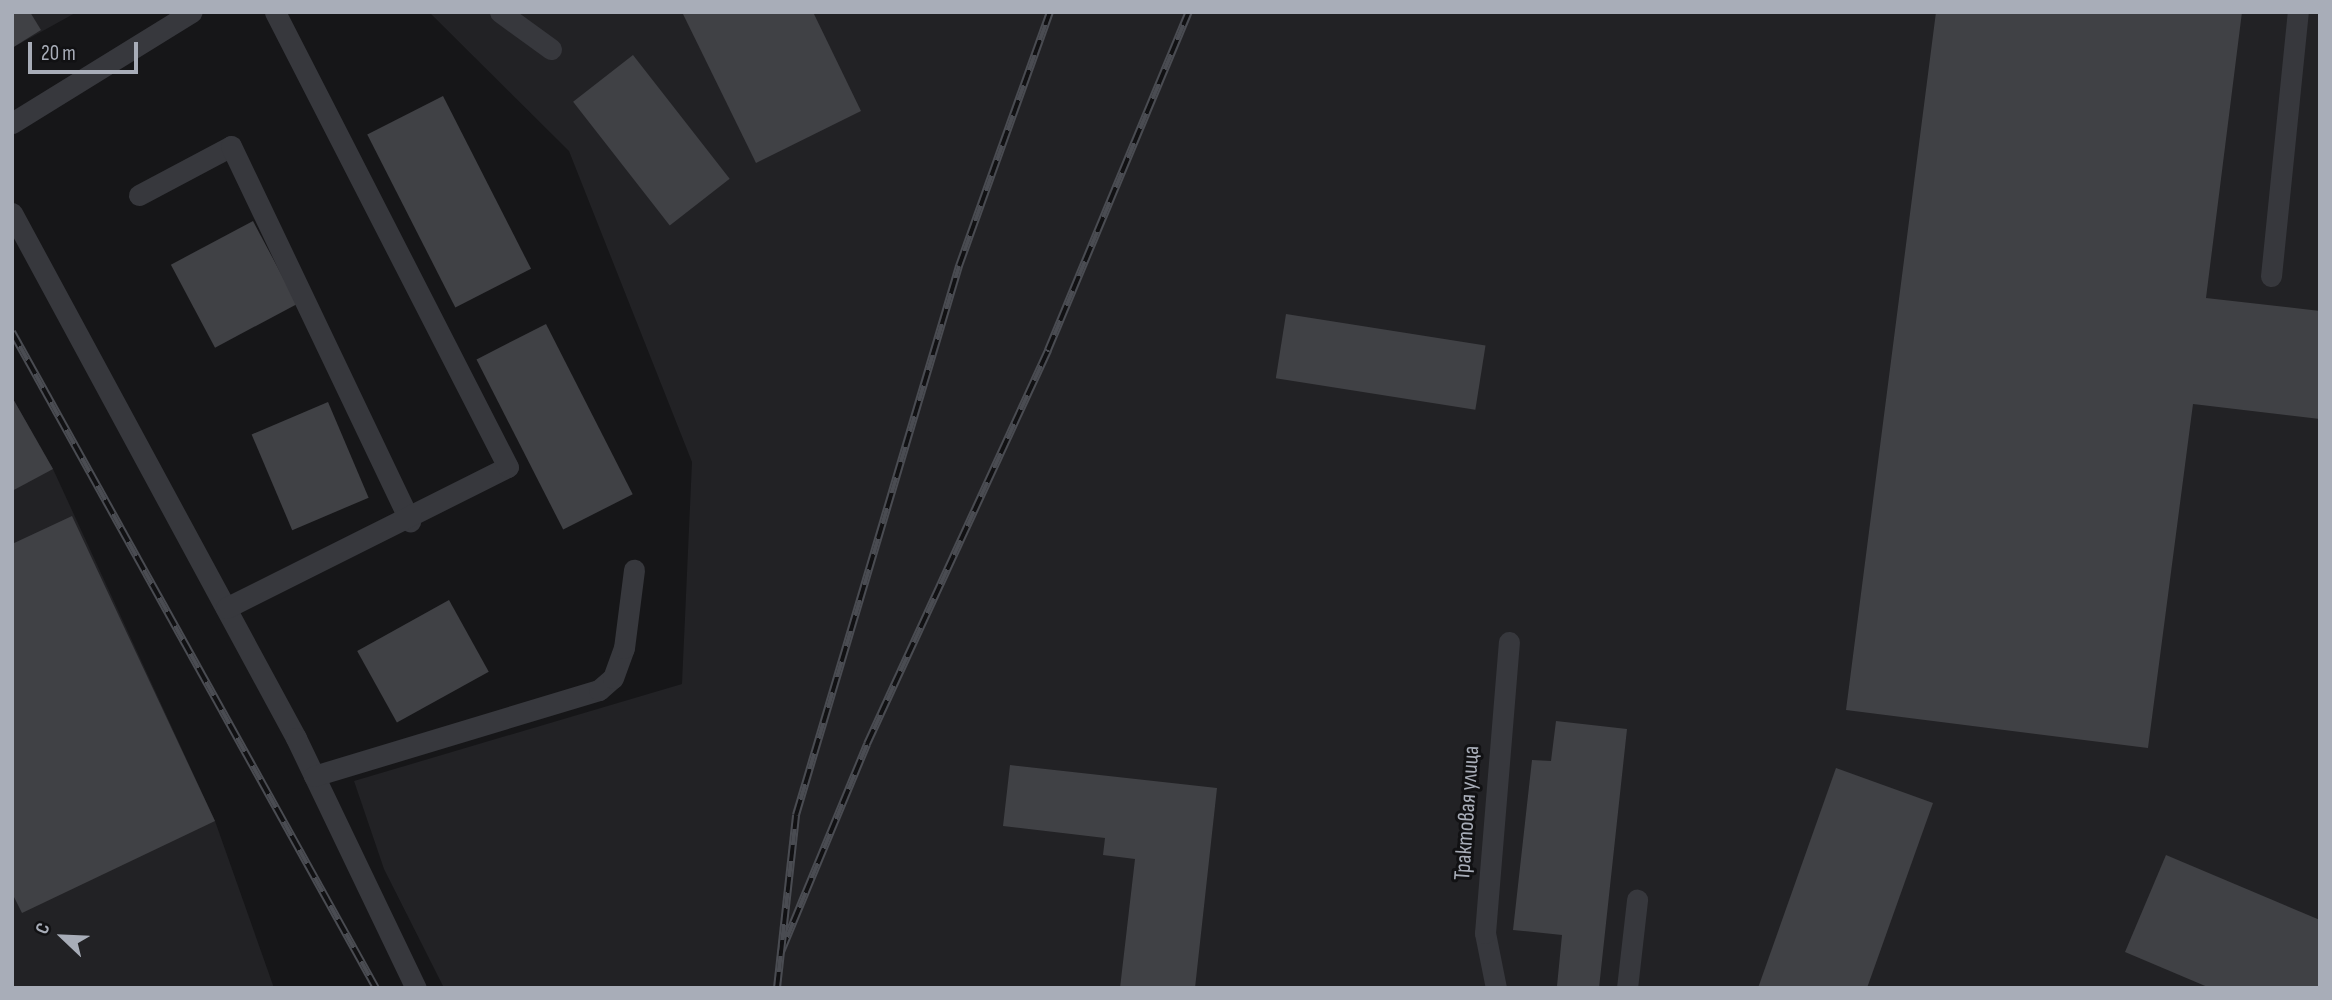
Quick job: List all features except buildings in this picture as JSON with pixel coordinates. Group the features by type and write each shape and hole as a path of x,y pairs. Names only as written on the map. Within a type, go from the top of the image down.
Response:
{"lane":[{"path":"12,123 192,12"},
{"path":"226,608 409,519 508,467 275,12"},
{"path":"500,12 551,49"},
{"path":"2271,276 2298,12"},
{"path":"139,195 231,146 409,519"},
{"path":"12,213 314,776 416,988"},
{"path":"314,776 599,690 613,678 624,648 634,570"},
{"name":"Трактовая улица","path":"1496,988 1485,933 1509,642"},
{"path":"1628,988 1637,900"}],"shaded area":[{"path":"12,12 77,12 12,48"},
{"path":"429,12 2320,12 2320,988 444,988 384,869 354,781 682,684 692,462 569,151"},
{"path":"12,397 53,469 215,821 274,988 12,988"}],"railway":[{"path":"777,988 796,815 959,266 1050,12"},
{"path":"781,952 867,744 1048,350 1189,12"},
{"path":"12,332 376,988"}]}
